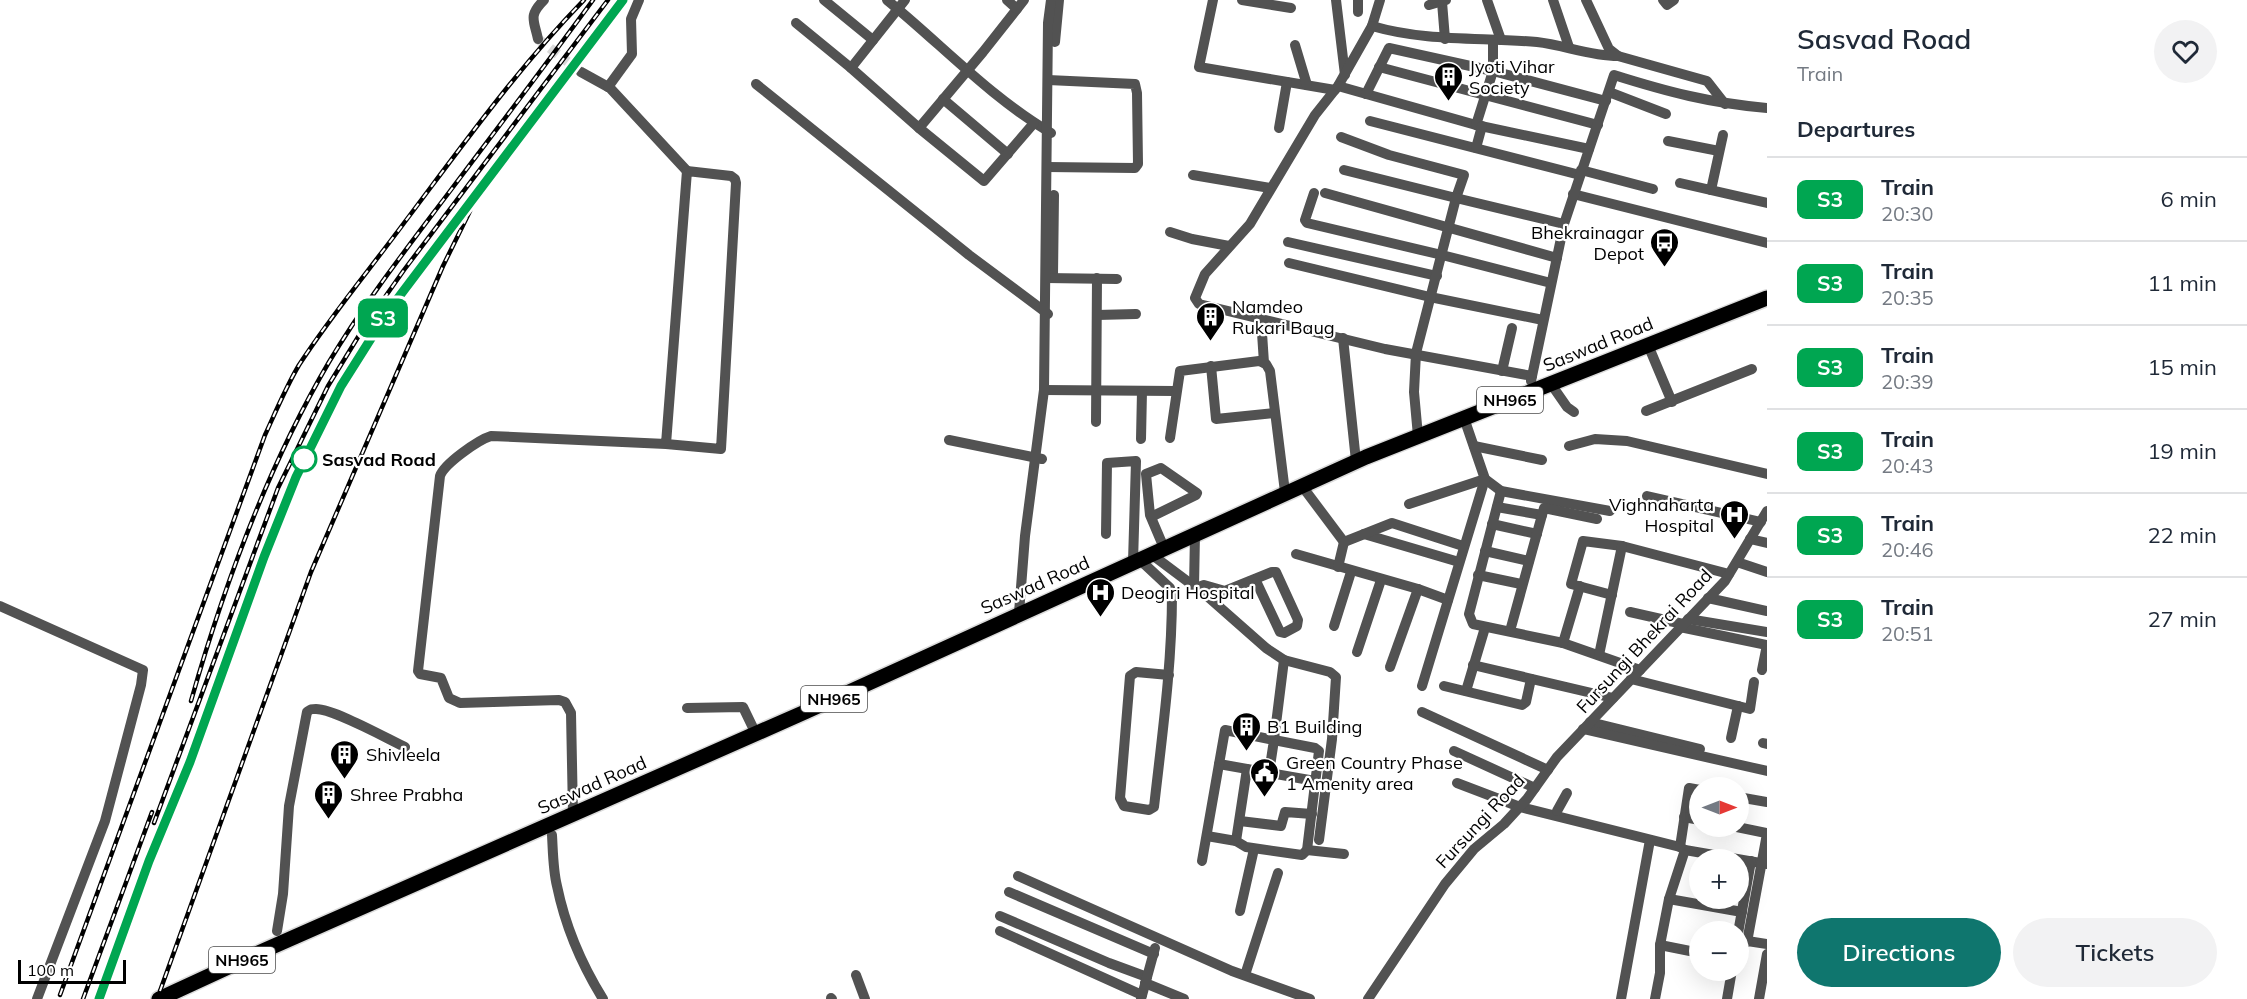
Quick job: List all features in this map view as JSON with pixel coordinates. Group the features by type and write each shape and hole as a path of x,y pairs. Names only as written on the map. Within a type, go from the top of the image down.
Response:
{"highway":[{"name":"Saswad Road","path":"159,999 756,734 1356,461 1767,298"}],"street":[{"path":"538,39 533,18 536,9 544,0"},
{"path":"608,87 632,54 631,19 639,0"},
{"path":"824,0 873,40"},
{"path":"887,0 967,71 1050,133"},
{"path":"851,68 906,0"},
{"path":"919,128 1021,4 1007,0"},
{"path":"1022,612 1047,390 1051,0"},
{"path":"1050,80 1059,0"},
{"path":"1213,0 1199,67 1366,94 1479,125 1589,149"},
{"path":"1242,0 1291,8"},
{"path":"1336,0 1345,75"},
{"path":"1358,0 1358,12"},
{"path":"1380,0 1372,26 1345,75 1316,115 1250,224 1205,274 1196,302 1385,349 1532,376"},
{"path":"1476,148 1485,97 1493,71 1497,40 1487,0"},
{"path":"1553,0 1569,47"},
{"path":"1586,0 1609,49 1618,56"},
{"path":"1663,0 1667,5 1674,0"},
{"path":"1430,5 1444,1 1445,39"},
{"path":"796,22 984,181 1034,123"},
{"path":"1372,26 1393,32 1445,39 1497,40 1569,47 1589,54 1618,56 1707,81 1725,104"},
{"path":"1295,45 1307,85"},
{"path":"1366,94 1389,48 1607,97 1666,114"},
{"path":"1379,67 1485,97 1598,124"},
{"path":"573,814 571,713 565,702 559,700 460,703 449,698 441,678 420,674 418,670 440,476 446,466 480,441 490,436 666,444 721,449 735,179 731,176 687,171 608,87 581,72"},
{"path":"1528,393 1564,224 1614,75 1675,94 1725,104 1767,108"},
{"path":"1050,80 1135,84 1138,122 1138,164 1135,168 1051,167"},
{"path":"1279,128 1287,82"},
{"path":"756,84 969,255 1048,314"},
{"path":"943,99 1008,154"},
{"path":"1370,121 1653,189"},
{"path":"1712,190 1722,135"},
{"path":"1341,136 1389,154 1464,175 1416,353 1414,392 1418,436"},
{"path":"1668,141 1719,151"},
{"path":"1344,170 1564,224"},
{"path":"666,444 687,171"},
{"path":"1193,175 1270,188"},
{"path":"1680,183 1767,203"},
{"path":"1551,283 1307,223 1305,220 1319,193 1557,258"},
{"path":"1573,194 1767,243"},
{"path":"1170,232 1229,246"},
{"path":"1288,242 1437,276"},
{"path":"1289,263 1430,297 1543,320"},
{"path":"1049,278 1117,279"},
{"path":"1096,422 1097,279"},
{"path":"1097,315 1136,314"},
{"path":"1261,318 1264,363 1270,371 1285,492"},
{"path":"1503,371 1512,328"},
{"path":"1342,338 1356,461"},
{"path":"1648,345 1672,402"},
{"path":"1170,438 1180,371 1259,361 1264,363"},
{"path":"1211,366 1216,419 1275,413"},
{"path":"1646,411 1752,369"},
{"path":"1551,384 1567,407 1574,412"},
{"path":"1047,390 1175,391"},
{"path":"1141,439 1142,391"},
{"path":"1464,418 1485,479 1501,491 1610,511"},
{"path":"1569,446 1595,439 1617,440 1767,474"},
{"path":"949,440 1038,458"},
{"path":"1474,446 1542,460"},
{"path":"1106,534 1107,463 1136,461 1147,556 1172,594 1172,646 1169,675 1154,807 1149,810 1124,806 1120,798 1130,676 1136,672 1169,675"},
{"path":"1147,556 1151,517 1147,473 1161,468 1197,493 1151,517"},
{"path":"1409,504 1485,479"},
{"path":"1422,686 1485,479"},
{"path":"1302,486 1344,542"},
{"path":"1501,491 1469,614 1473,624 1563,643 1640,670"},
{"path":"1647,496 1761,522"},
{"path":"1497,507 1542,515"},
{"path":"1510,631 1521,584 1544,508 1597,519"},
{"name":"Fursungi Bhekrai Road","path":"1557,757 1729,574 1767,511"},
{"path":"1344,542 1387,525 1397,524 1463,546"},
{"path":"1492,524 1537,534"},
{"path":"1195,534 1195,587"},
{"path":"1364,534 1459,562"},
{"path":"1612,595 1571,584 1583,540 1622,546 1729,574"},
{"path":"1750,540 1767,543"},
{"path":"1338,567 1344,542"},
{"path":"1599,655 1622,546"},
{"path":"1485,551 1529,561"},
{"path":"1296,555 1418,589 1448,600"},
{"path":"1147,556 1195,587 1266,648 1284,660 1330,672 1336,677 1332,739 1319,840"},
{"path":"1737,562 1767,572"},
{"path":"1195,587 1204,585 1225,591 1272,572 1278,574 1298,620 1298,626 1284,633 1280,632 1255,579"},
{"path":"1334,626 1352,572"},
{"path":"1478,575 1521,584"},
{"path":"1357,652 1381,580"},
{"path":"1563,643 1580,586"},
{"path":"1390,667 1418,589"},
{"path":"1708,598 1767,611"},
{"path":"0,606 143,670 141,686 105,821 38,999"},
{"path":"1630,612 1767,645 1762,670"},
{"path":"1684,624 1767,632"},
{"path":"1466,691 1484,631"},
{"path":"1269,773 1284,660"},
{"path":"1473,665 1613,698"},
{"path":"1444,686 1522,705 1526,702 1531,679"},
{"path":"1631,679 1750,709 1754,682"},
{"path":"1731,738 1738,706"},
{"path":"687,708 743,707 756,734"},
{"path":"277,931 283,894 289,806 307,712 317,709 331,713 405,747"},
{"path":"1422,712 1548,770"},
{"path":"1586,726 1767,765"},
{"path":"1586,726 1767,771"},
{"path":"1202,861 1225,730 1319,750 1307,850 1300,856 1254,849 1242,846 1236,841 1207,836"},
{"path":"1454,751 1536,788"},
{"name":"Fursungi Road","path":"1368,999 1445,884 1474,849 1504,824 1523,804 1557,757"},
{"path":"1219,764 1314,781"},
{"path":"1236,841 1247,769"},
{"path":"1457,783 1650,840 1760,862"},
{"path":"1655,999 1660,973 1660,945 1682,848 1689,788"},
{"path":"1557,811 1567,793"},
{"path":"1749,799 1767,802"},
{"path":"1523,804 1608,823"},
{"path":"1240,821 1281,826 1286,812 1312,814"},
{"path":"1684,817 1689,818"},
{"path":"1747,921 1767,833 1749,829"},
{"path":"552,835 556,885 567,923 603,999"},
{"path":"1622,999 1650,840"},
{"path":"1240,911 1254,849"},
{"path":"1307,850 1344,854"},
{"path":"1740,921 1760,862"},
{"path":"1245,975 1278,873"},
{"path":"1018,876 1158,939 1310,999"},
{"path":"1009,892 1154,954"},
{"path":"1669,899 1742,912"},
{"path":"1000,916 1109,963 1184,999"},
{"path":"1000,931 1142,997 1158,939"},
{"path":"1749,942 1767,944"},
{"path":"1660,945 1689,951"},
{"path":"1759,999 1765,976 1767,954"},
{"path":"856,975 865,999"},
{"path":"1727,999 1730,981"}],"tunnel":[{"path":"538,39 581,72"}],"railway":[{"path":"60,995 265,435 290,382 324,329 469,137 536,53 584,0"},
{"path":"191,701 233,570 267,484 329,362 384,279 593,0"},
{"path":"154,823 278,488 328,386 366,324 404,270 608,0"},
{"path":"99,999 149,860 190,762 264,557 296,477 341,386 389,310 623,0"},
{"path":"160,991 311,572 443,266 470,211"},
{"path":"83,999 152,812"}],"train":[{"name":"S3","path":"99,999 149,861 190,762 284,504 310,446 341,386 389,310 426,259 623,0"}],"place":[{"name":"Jyoti Vihar Society","path":"1448,102"},
{"name":"Bhekrainagar Depot","path":"1665,268"},
{"name":"Namdeo Rukari Baug","path":"1211,342"},
{"name":"Sasvad Road","path":"304,459"},
{"name":"Vighnaharta Hospital","path":"1735,540"},
{"name":"Deogiri Hospital","path":"1100,618"},
{"name":"B1 Building","path":"1246,752"},
{"name":"Shivleela","path":"345,780"},
{"name":"Green Country Phase 1 Amenity area","path":"1265,798"},
{"name":"Shree Prabha","path":"329,820"}]}
